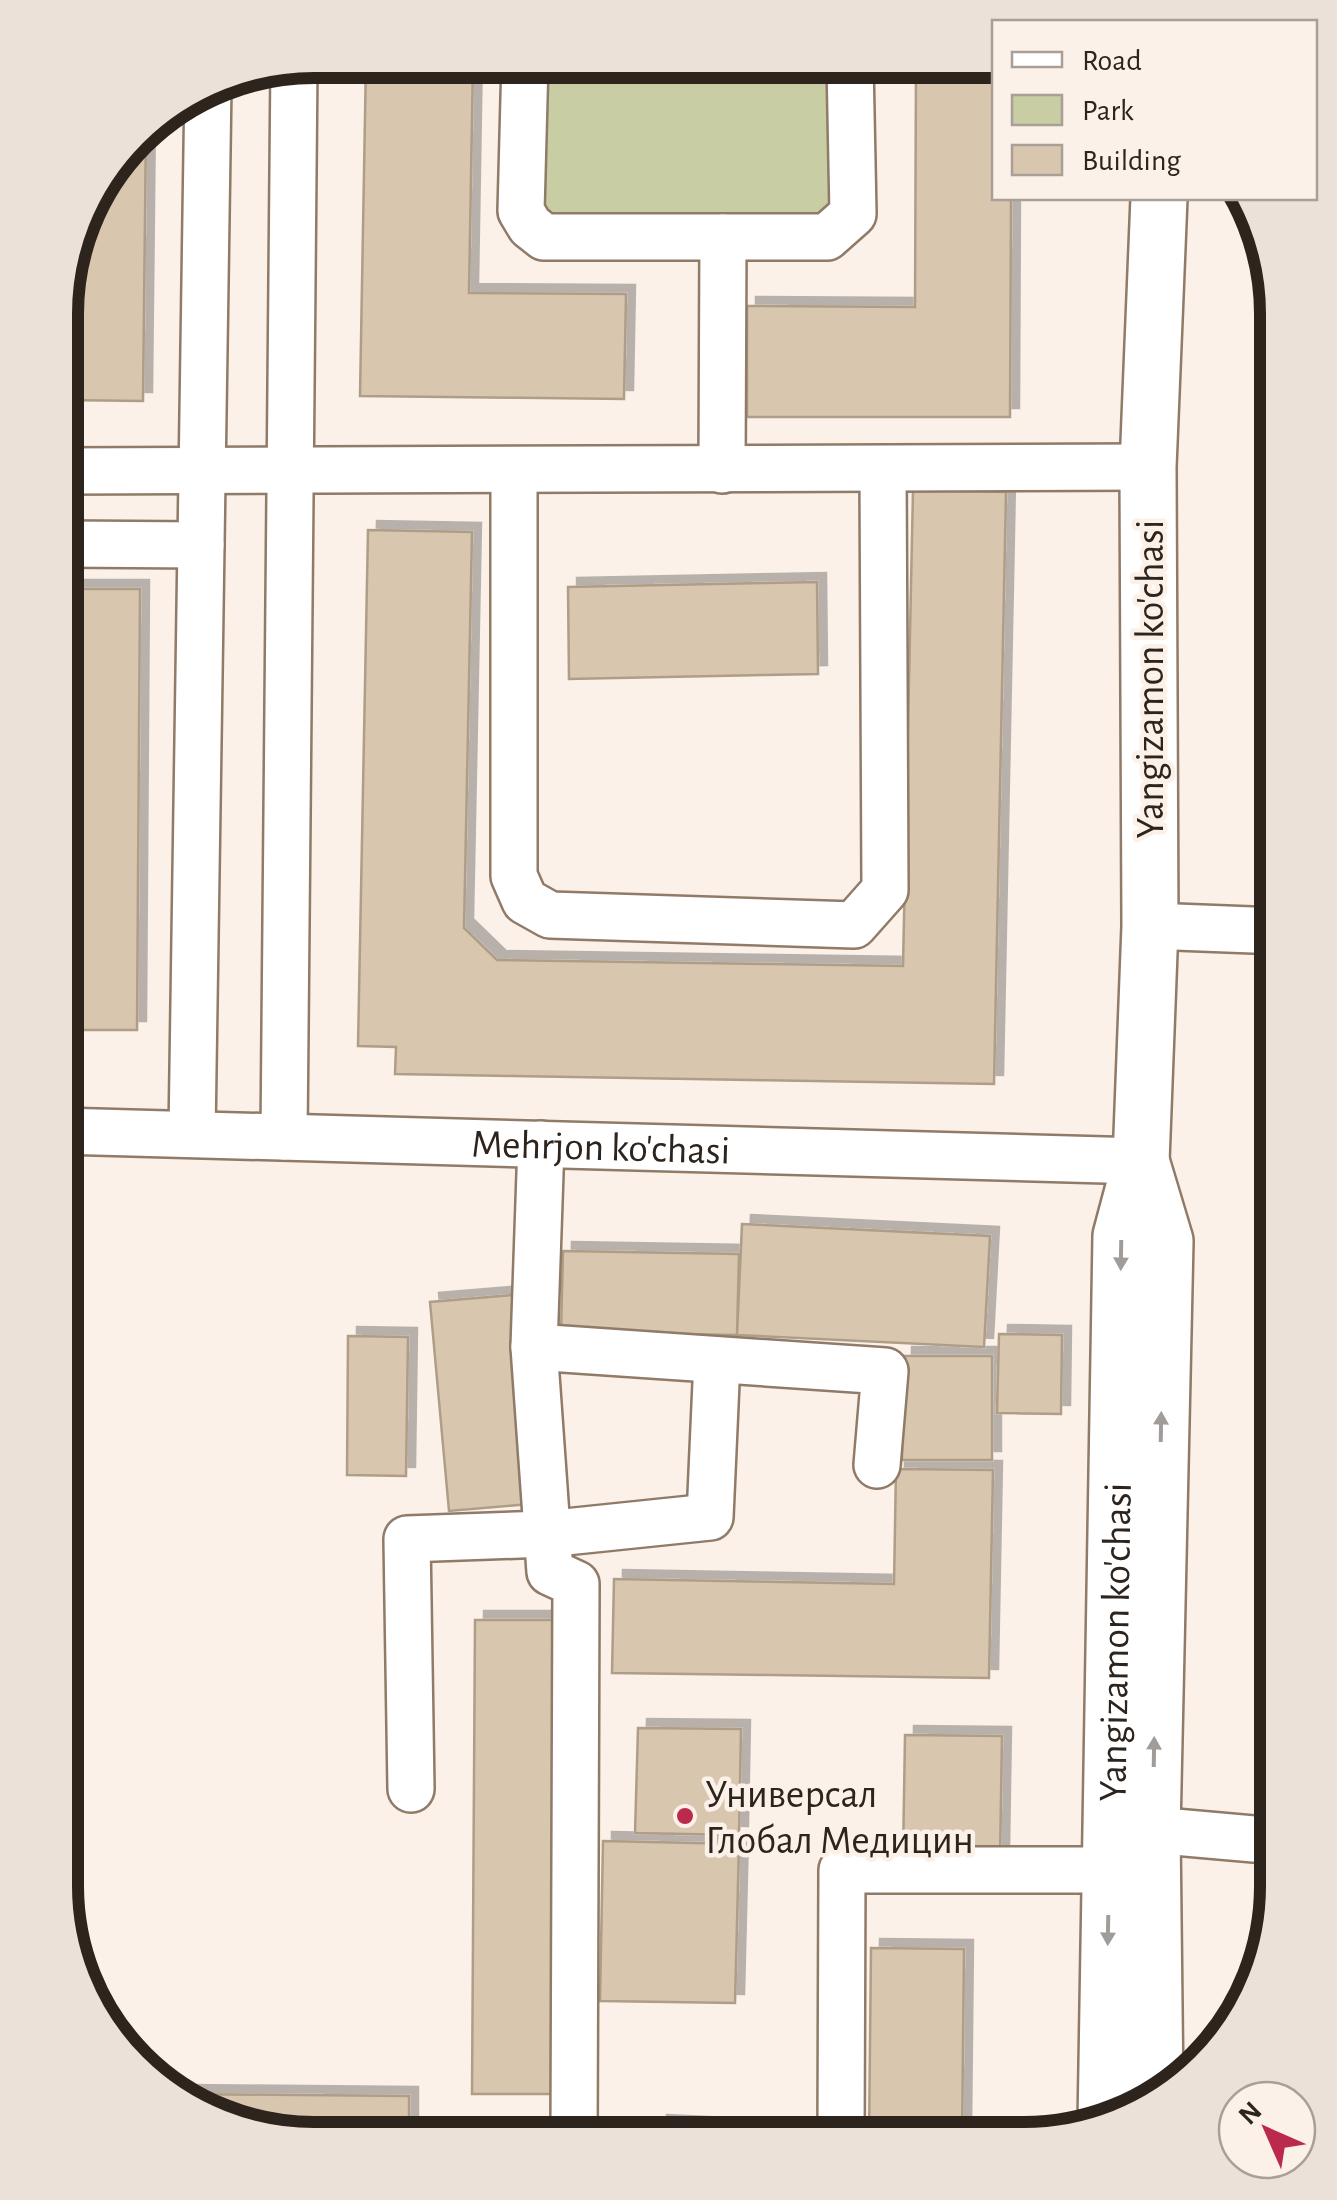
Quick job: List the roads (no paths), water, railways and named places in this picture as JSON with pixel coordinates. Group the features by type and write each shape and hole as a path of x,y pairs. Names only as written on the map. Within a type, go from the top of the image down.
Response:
{"main road":[{"name":"Yangizamon ko'chasi","path":"1106,2107 1121,1236 1142,1160 1150,926 1148,467 1159,200"},
{"name":"Yangizamon ko'chasi","path":"1142,1160 1165,1241 1152,1830 1155,2082"}],"street":[{"path":"525,78 521,211 530,226 544,236 827,238 852,214 850,78"},
{"path":"284,1137 287,472 294,79"},
{"path":"192,1134 208,103"},
{"path":"722,470 723,237"},
{"path":"78,471 1148,467"},
{"path":"514,471 514,876 525,901 550,915 854,925 886,890 883,468"},
{"path":"78,544 201,545"},
{"path":"1150,926 1260,930"},
{"name":"Mehrjon ko'chasi","path":"78,1131 1142,1160"},
{"path":"541,1144 534,1347 546,1534 550,1572 576,1584 574,2122"},
{"path":"534,1347 885,1371 877,1465"},
{"path":"411,1789 407,1539 546,1534 710,1517 717,1360"},
{"path":"1152,1830 1259,1839"},
{"path":"841,2122 842,1870 1109,1870"}],"place":[{"name":"Универсал Глобал Медицин","path":"685,1816"}]}
